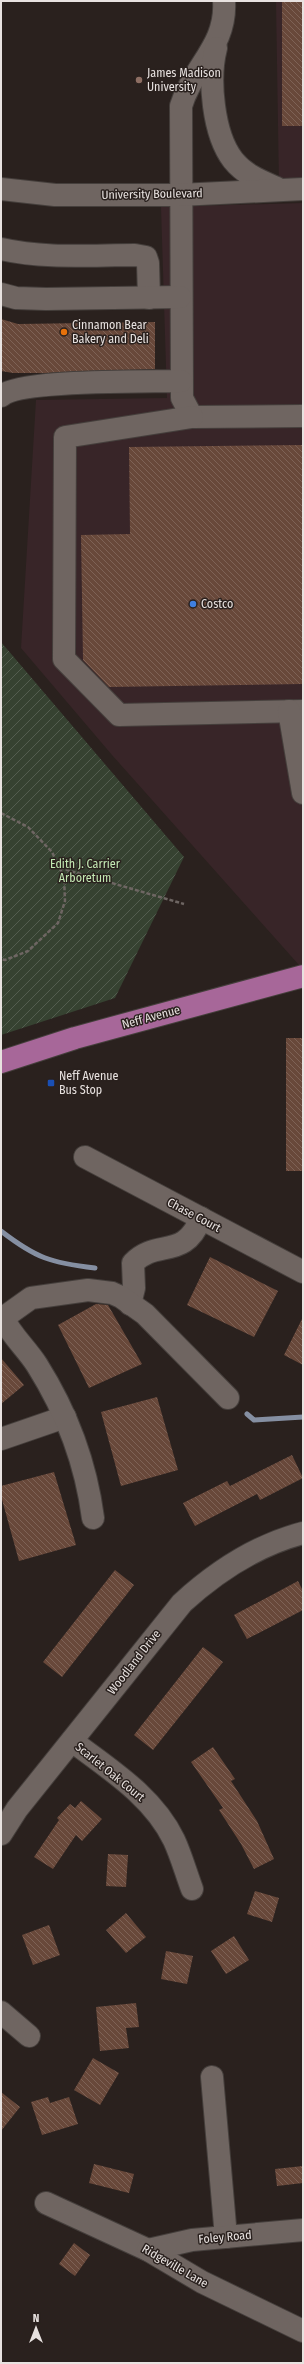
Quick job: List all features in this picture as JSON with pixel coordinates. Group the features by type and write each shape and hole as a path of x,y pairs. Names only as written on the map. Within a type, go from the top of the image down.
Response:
{"main road":[{"name":"Neff Avenue","path":"1,1062 82,1036 303,976"}],"street":[{"path":"224,1 224,19 212,62 212,86 224,143 234,161 250,176 280,189"},
{"path":"192,417 183,404 181,381 181,106 190,81 218,41"},
{"name":"University Boulevard","path":"1,189 55,195 180,195 303,189"},
{"path":"1,249 18,253 49,255 135,255 146,257 148,263 149,298"},
{"path":"1,294 16,298 46,299 180,297"},
{"path":"1,396 7,391 31,385 181,381"},
{"path":"303,416 192,417 65,437 64,659 119,715 296,711 303,793"},
{"name":"Chase Court","path":"85,1157 303,1272"},
{"path":"130,1304 134,1288 133,1263 140,1256 169,1249 190,1239 201,1218"},
{"path":"93,1518 80,1457 65,1417 37,1366 20,1340 8,1330 3,1318 31,1298 88,1290 112,1293 121,1297 145,1314 228,1398"},
{"path":"1,1440 65,1417"},
{"name":"Woodland Drive","path":"1,1834 17,1809 165,1622 193,1593 238,1561 279,1541 303,1533"},
{"name":"Scarlet Oak Court","path":"72,1741 121,1778 146,1801 174,1840 192,1889"},
{"path":"1,2012 29,2036"},
{"path":"212,2077 226,2237"},
{"name":"Ridgeville Lane","path":"46,2204 148,2250 202,2282 303,2331"},
{"name":"Foley Road","path":"148,2250 192,2240 303,2233"}],"path":[{"path":"1,813 28,827 52,852 64,877 65,901 58,923 28,951 5,960 1,959"},
{"path":"60,868 184,904"}],"shaded area":[{"path":"276,1 303,1 303,184 279,186"},
{"path":"303,203 303,964 299,965 112,755 21,648 36,400 167,398 161,207"}],"green space":[{"name":"Edith J. Carrier Arboretum","path":"1,642 184,857 115,998 1,1035"}],"building":[{"path":"282,1 303,1 303,126 282,126"},
{"path":"1,319 18,324 155,322 155,369 45,373 13,373 1,371"},
{"name":"Costco","path":"303,445 303,684 109,687 83,660 81,535 130,534 129,447"},
{"path":"286,1038 303,1038 303,1171 286,1171"},
{"path":"210,1257 278,1291 254,1337 187,1305"},
{"path":"96,1304 108,1305 142,1364 89,1388 58,1325"},
{"path":"303,1317 303,1365 284,1355"},
{"path":"1,1358 24,1385 1,1404"},
{"path":"157,1397 178,1470 121,1486 101,1412"},
{"path":"292,1455 303,1478 260,1500 257,1494 195,1526 183,1503 227,1481 230,1486"},
{"path":"54,1472 76,1545 19,1561 1,1496 1,1486"},
{"path":"115,1570 134,1585 62,1677 43,1662"},
{"path":"298,1581 303,1591 303,1610 247,1639 234,1615"},
{"path":"203,1647 223,1662 153,1750 134,1735"},
{"path":"213,1747 235,1779 231,1781 257,1821 274,1859 254,1869 241,1844 219,1810 223,1808 191,1762"},
{"path":"81,1801 102,1819 82,1841 76,1835 53,1869 34,1857 59,1820 57,1818 70,1804 75,1808"},
{"path":"108,1854 128,1855 126,1887 106,1886"},
{"path":"255,1891 279,1898 272,1922 247,1914"},
{"path":"126,1913 146,1937 126,1953 106,1930"},
{"path":"49,1925 60,1955 33,1965 22,1935"},
{"path":"234,1936 249,1960 226,1974 211,1951"},
{"path":"166,1951 193,1956 187,1984 161,1979"},
{"path":"136,2003 139,2027 126,2028 129,2048 100,2051 96,2007"},
{"path":"93,2058 119,2073 100,2105 74,2090"},
{"path":"1,2092 20,2107 1,2131"},
{"path":"48,2097 50,2103 69,2097 78,2124 42,2135 31,2102"},
{"path":"94,2164 134,2174 129,2193 89,2183"},
{"path":"303,2166 303,2183 277,2186 275,2169"},
{"path":"74,2243 90,2255 75,2276 59,2264"}],"waterway":[{"path":"1,1231 24,1247 45,1258 67,1264 95,1268"},
{"path":"247,1414 254,1420 303,1417"}],"place":[{"name":"James Madison University","path":"139,80"},
{"name":"Cinnamon Bear Bakery and Deli","path":"64,332"},
{"name":"Costco","path":"193,604"},
{"name":"Neff Avenue Bus Stop","path":"51,1083"}]}
